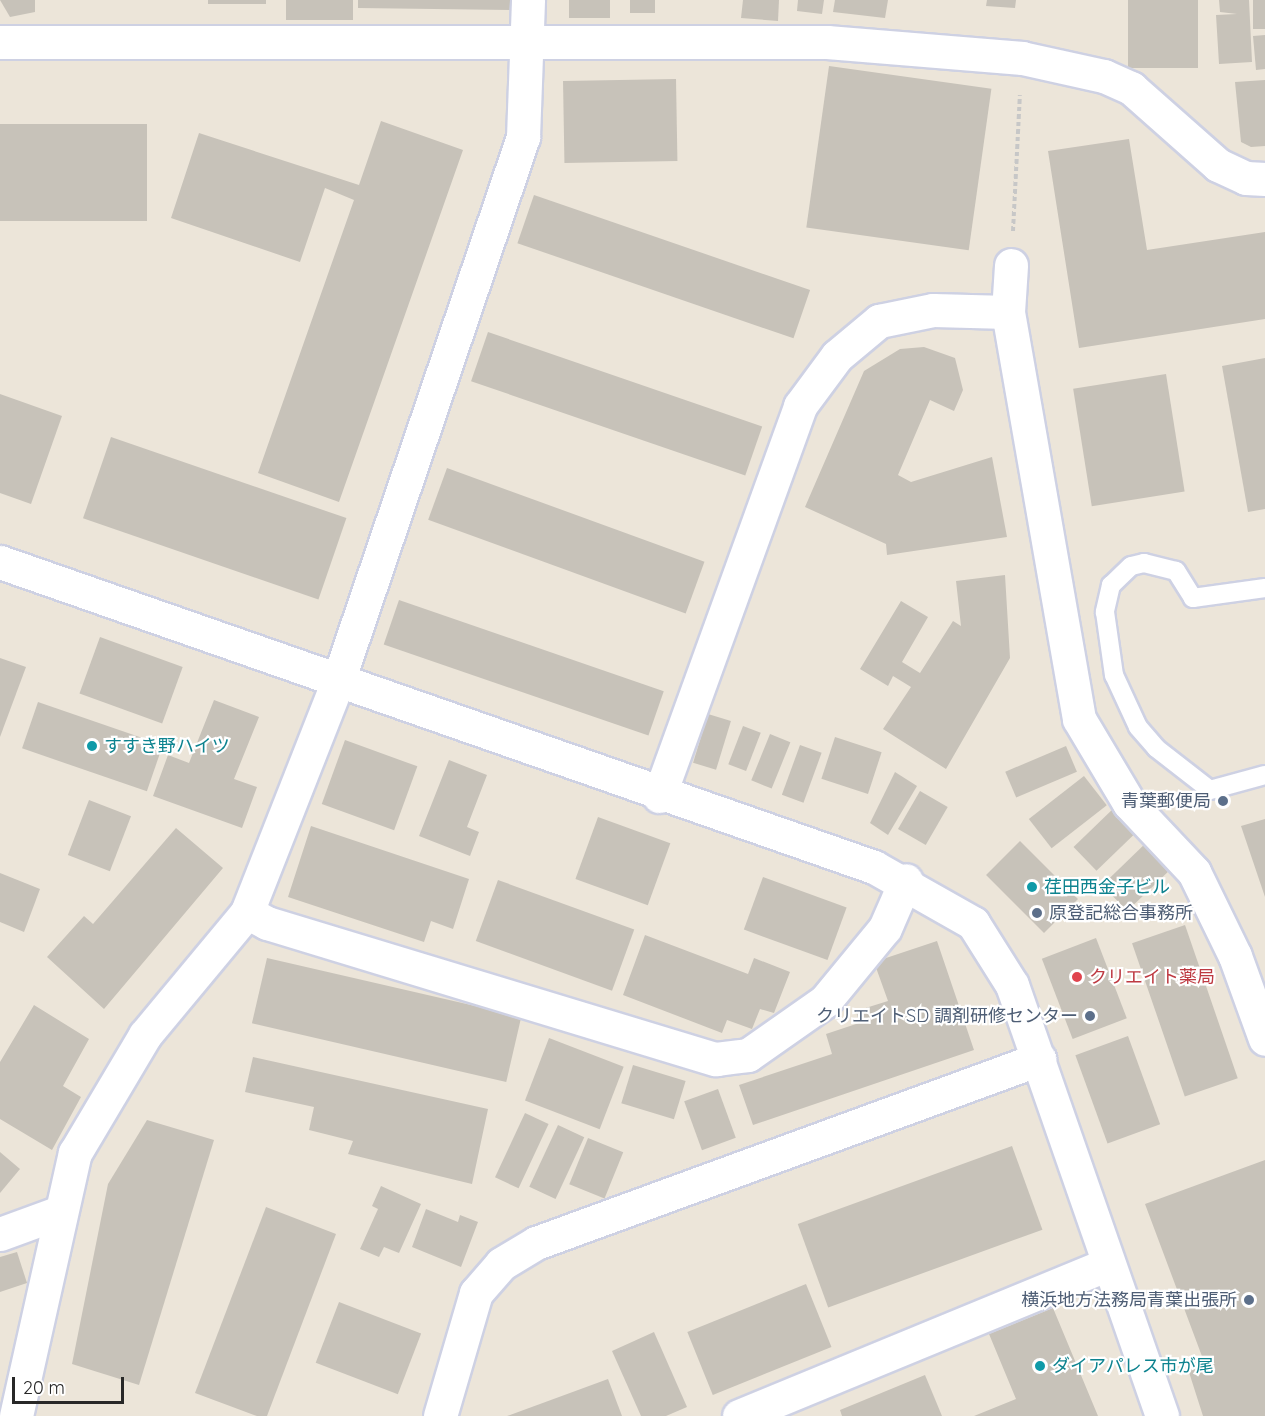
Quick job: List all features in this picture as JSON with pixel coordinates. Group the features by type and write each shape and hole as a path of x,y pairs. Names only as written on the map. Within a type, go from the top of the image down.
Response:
{"street":[{"path":"16,1416 75,1152 145,1035 247,912 338,681 523,137 528,0"},
{"path":"0,42 827,42 1022,58 1104,76 1131,88 1218,165 1246,178 1265,179"},
{"path":"1011,265 1008,312 1080,719 1129,803 1194,872 1235,956 1265,1039"},
{"path":"659,796 800,406 837,356 879,321 933,310 1008,312"},
{"path":"0,562 659,796 906,880 974,923 1012,985 1162,1416"},
{"path":"247,912 267,923 716,1059 748,1055 825,1001 885,928 906,880"},
{"path":"440,1416 476,1293 501,1264 536,1243 1039,1059"},
{"path":"0,1234 60,1212"},
{"path":"739,1416 1108,1264"}],"lane":[{"path":"1265,588 1193,598 1176,572 1144,563 1131,566 1111,585 1105,612 1113,675 1138,728 1156,748 1210,790 1265,775"}],"path":[{"path":"1011,265 1022,58"}],"building":[{"path":"0,0 35,0 35,12 10,17"},
{"path":"208,0 266,0 266,4 208,4"},
{"path":"286,0 353,0 353,20 286,20"},
{"path":"358,0 511,0 511,10 358,8"},
{"path":"569,0 610,0 610,18 569,18"},
{"path":"630,0 655,0 655,13 630,13"},
{"path":"743,0 779,0 778,21 741,18"},
{"path":"798,0 824,0 822,14 797,11"},
{"path":"835,0 888,0 885,18 833,12"},
{"path":"987,0 1016,0 1015,8 986,6"},
{"path":"1128,0 1198,0 1198,68 1128,68"},
{"path":"1219,0 1249,0 1252,62 1219,64 1216,15 1237,14 1220,12"},
{"path":"1253,0 1265,0 1265,29 1253,29"},
{"path":"1265,35 1265,69 1256,70 1253,36"},
{"path":"829,66 991,89 969,250 806,227"},
{"path":"676,79 677,161 564,163 563,81"},
{"path":"1265,80 1265,146 1251,147 1241,142 1235,82"},
{"path":"381,121 463,150 339,502 258,473 354,200 325,188 300,262 171,218 199,133 359,185"},
{"path":"0,124 147,124 147,221 0,221"},
{"path":"1129,139 1147,250 1265,232 1265,319 1079,348 1048,151"},
{"path":"534,195 810,290 793,338 517,243"},
{"path":"488,332 762,426 745,476 471,381"},
{"path":"924,347 955,358 963,390 954,411 930,400 898,475 911,482 992,457 1007,537 887,555 886,544 805,507 864,371 900,349"},
{"path":"1265,358 1265,509 1248,512 1222,366"},
{"path":"1166,374 1185,492 1092,506 1073,389"},
{"path":"0,394 62,416 31,504 0,493"},
{"path":"111,437 346,518 318,599 83,518"},
{"path":"447,468 704,562 686,613 428,520"},
{"path":"1005,575 1010,658 946,769 883,729 911,687 893,676 888,686 860,669 901,601 928,617 902,662 920,673 953,621 961,626 956,581"},
{"path":"399,600 664,691 648,736 384,644"},
{"path":"100,637 183,667 162,723 79,693"},
{"path":"0,658 26,667 0,737"},
{"path":"214,700 259,717 234,779 257,787 242,828 153,796 168,755 189,763"},
{"name":"すすき野ハイツ","path":"38,702 163,745 147,791 22,748"},
{"path":"708,714 731,721 716,770 693,763"},
{"path":"743,726 761,733 746,771 728,764"},
{"path":"770,734 790,742 772,789 751,780"},
{"path":"835,737 882,752 868,794 821,779"},
{"path":"345,740 417,766 394,830 322,804"},
{"path":"800,745 822,753 803,803 782,795"},
{"path":"1066,746 1077,772 1016,798 1005,772"},
{"path":"449,760 487,775 467,827 479,832 470,856 419,836"},
{"path":"895,772 917,786 888,835 870,823"},
{"path":"1084,776 1107,805 1052,848 1029,819"},
{"path":"920,791 948,807 926,845 898,829"},
{"path":"89,800 131,816 110,871 68,855"},
{"path":"1116,806 1139,830 1096,871 1074,847"},
{"path":"598,817 670,843 648,905 575,879"},
{"path":"1265,819 1265,897 1241,826"},
{"path":"311,826 469,879 453,929 431,921 424,942 288,897"},
{"path":"176,828 223,868 104,1009 47,957 84,916 93,924"},
{"path":"1149,840 1174,866 1127,911 1102,885"},
{"name":"荏田西金子ビル","path":"1020,841 1078,899 1044,933 986,875"},
{"path":"0,873 40,889 24,932 0,922"},
{"path":"763,877 847,907 827,960 744,930"},
{"path":"498,880 634,930 612,991 476,941"},
{"path":"1185,925 1238,1078 1185,1096 1132,943"},
{"path":"645,935 748,974 754,958 790,972 774,1013 760,1009 752,1029 727,1020 722,1033 623,995"},
{"path":"1096,938 1127,1018 1073,1039 1042,959"},
{"path":"937,941 974,1050 753,1125 739,1085 832,1054 826,1034 859,1023 856,1011 888,1001 874,962"},
{"path":"267,958 521,1017 506,1082 252,1023"},
{"path":"34,1005 89,1039 63,1086 81,1097 52,1150 0,1119 0,1062"},
{"path":"1128,1036 1160,1124 1108,1143 1075,1055"},
{"path":"549,1038 624,1067 600,1129 525,1101"},
{"path":"253,1057 488,1109 472,1184 348,1154 353,1141 309,1130 314,1107 245,1092"},
{"path":"633,1065 686,1081 674,1119 621,1103"},
{"path":"718,1089 736,1138 702,1150 684,1101"},
{"path":"525,1113 549,1124 519,1188 495,1177"},
{"path":"147,1120 214,1140 139,1385 72,1364 108,1184"},
{"path":"558,1125 584,1137 556,1199 529,1187"},
{"path":"588,1138 623,1152 605,1199 569,1184"},
{"path":"1012,1146 1042,1230 828,1308 798,1224"},
{"path":"0,1152 20,1169 0,1193"},
{"path":"1265,1160 1265,1416 1203,1416 1187,1366 1203,1359 1145,1204"},
{"path":"381,1186 421,1204 399,1253 384,1247 379,1257 360,1249 378,1209 372,1206"},
{"path":"266,1207 336,1234 267,1416 257,1416 195,1393"},
{"path":"426,1209 458,1222 460,1215 478,1222 461,1267 412,1247"},
{"path":"17,1252 27,1283 0,1292 0,1257"},
{"path":"806,1284 831,1347 713,1395 687,1332"},
{"path":"339,1302 421,1334 398,1394 316,1363"},
{"name":"ダイアパレス市が尾","path":"1053,1308 1098,1416 974,1416 1016,1399 989,1334"},
{"path":"654,1332 687,1407 666,1416 641,1416 612,1351"},
{"path":"925,1375 942,1416 842,1416 840,1410"},
{"path":"608,1379 622,1416 507,1416"}],"place":[{"name":"すすき野ハイツ","path":"92,746"},
{"name":"青葉郵便局","path":"1223,801"},
{"name":"荏田西金子ビル","path":"1032,887"},
{"name":"原登記総合事務所","path":"1037,913"},
{"name":"クリエイト薬局","path":"1077,977"},
{"name":"クリエイトSD 調剤研修センター","path":"1090,1016"},
{"name":"横浜地方法務局青葉出張所","path":"1249,1300"},
{"name":"ダイアパレス市が尾","path":"1040,1366"}]}
